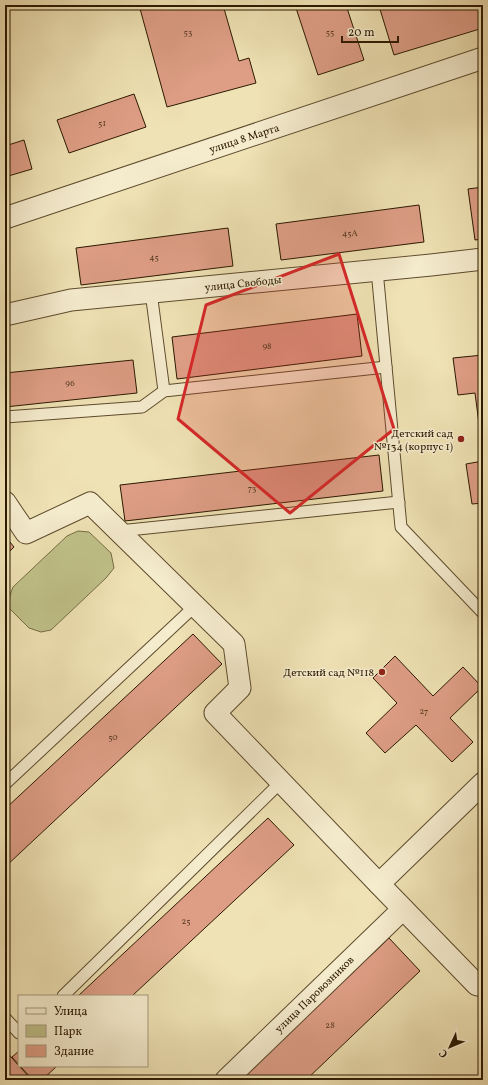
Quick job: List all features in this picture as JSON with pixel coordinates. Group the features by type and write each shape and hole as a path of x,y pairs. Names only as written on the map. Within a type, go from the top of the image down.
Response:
{"street":[{"name":"улица 8 Марта","path":"5,218 483,58"},
{"name":"улица Свободы","path":"5,315 71,300 483,259"},
{"path":"5,502 26,532 90,503 234,644 240,688 215,712 477,985 483,986"},
{"path":"379,884 483,783"},
{"name":"улица Паровозников","path":"226,1080 403,909"}],"lane":[{"path":"377,270 401,527 483,613"},
{"path":"150,292 164,391"},
{"path":"5,417 142,407 164,391 386,368"},
{"path":"119,531 399,502"},
{"path":"5,784 195,606"},
{"path":"64,995 281,782"},
{"path":"5,1018 18,1032"}],"highlighted area":[{"path":"339,254 394,429 290,513 178,419 206,305"}],"green space":[{"path":"78,531 89,532 111,553 114,568 106,578 51,630 41,632 29,628 9,608 9,598 13,587 67,536"}],"building":[{"path":"139,5 223,5 239,61 249,58 256,83 167,107"},
{"path":"295,5 346,5 364,60 318,75"},
{"path":"483,5 483,28 394,55 379,6"},
{"path":"134,94 146,127 69,153 57,120"},
{"path":"483,97 483,116 479,98"},
{"path":"24,140 32,169 5,177 5,146"},
{"path":"483,187 483,239 475,240 468,189"},
{"path":"419,205 424,242 281,260 276,224"},
{"path":"228,228 233,266 81,285 76,248"},
{"path":"357,314 362,356 177,379 172,337"},
{"path":"483,355 483,455 475,393 458,395 453,358"},
{"path":"133,360 137,393 5,407 5,373"},
{"path":"379,455 383,491 125,521 120,485"},
{"path":"483,461 483,503 472,504 466,464"},
{"path":"5,536 14,547 5,556"},
{"path":"193,634 222,664 5,867 5,809"},
{"path":"395,656 433,696 463,667 482,687 450,718 473,742 452,762 416,725 385,753 366,733 397,703 373,678"},
{"path":"268,818 294,845 133,995 79,995"},
{"path":"389,938 420,971 306,1080 240,1080"},
{"path":"5,1050 18,1065 18,1067 20,1067 32,1080 5,1080"},
{"path":"18,1052 18,1064 12,1057"},
{"path":"21,1067 56,1067 42,1080 33,1080"}],"place":[{"name":"Детский сад №134 (корпус 1)","path":"461,439"},
{"name":"Детский сад №118","path":"382,672"}]}
